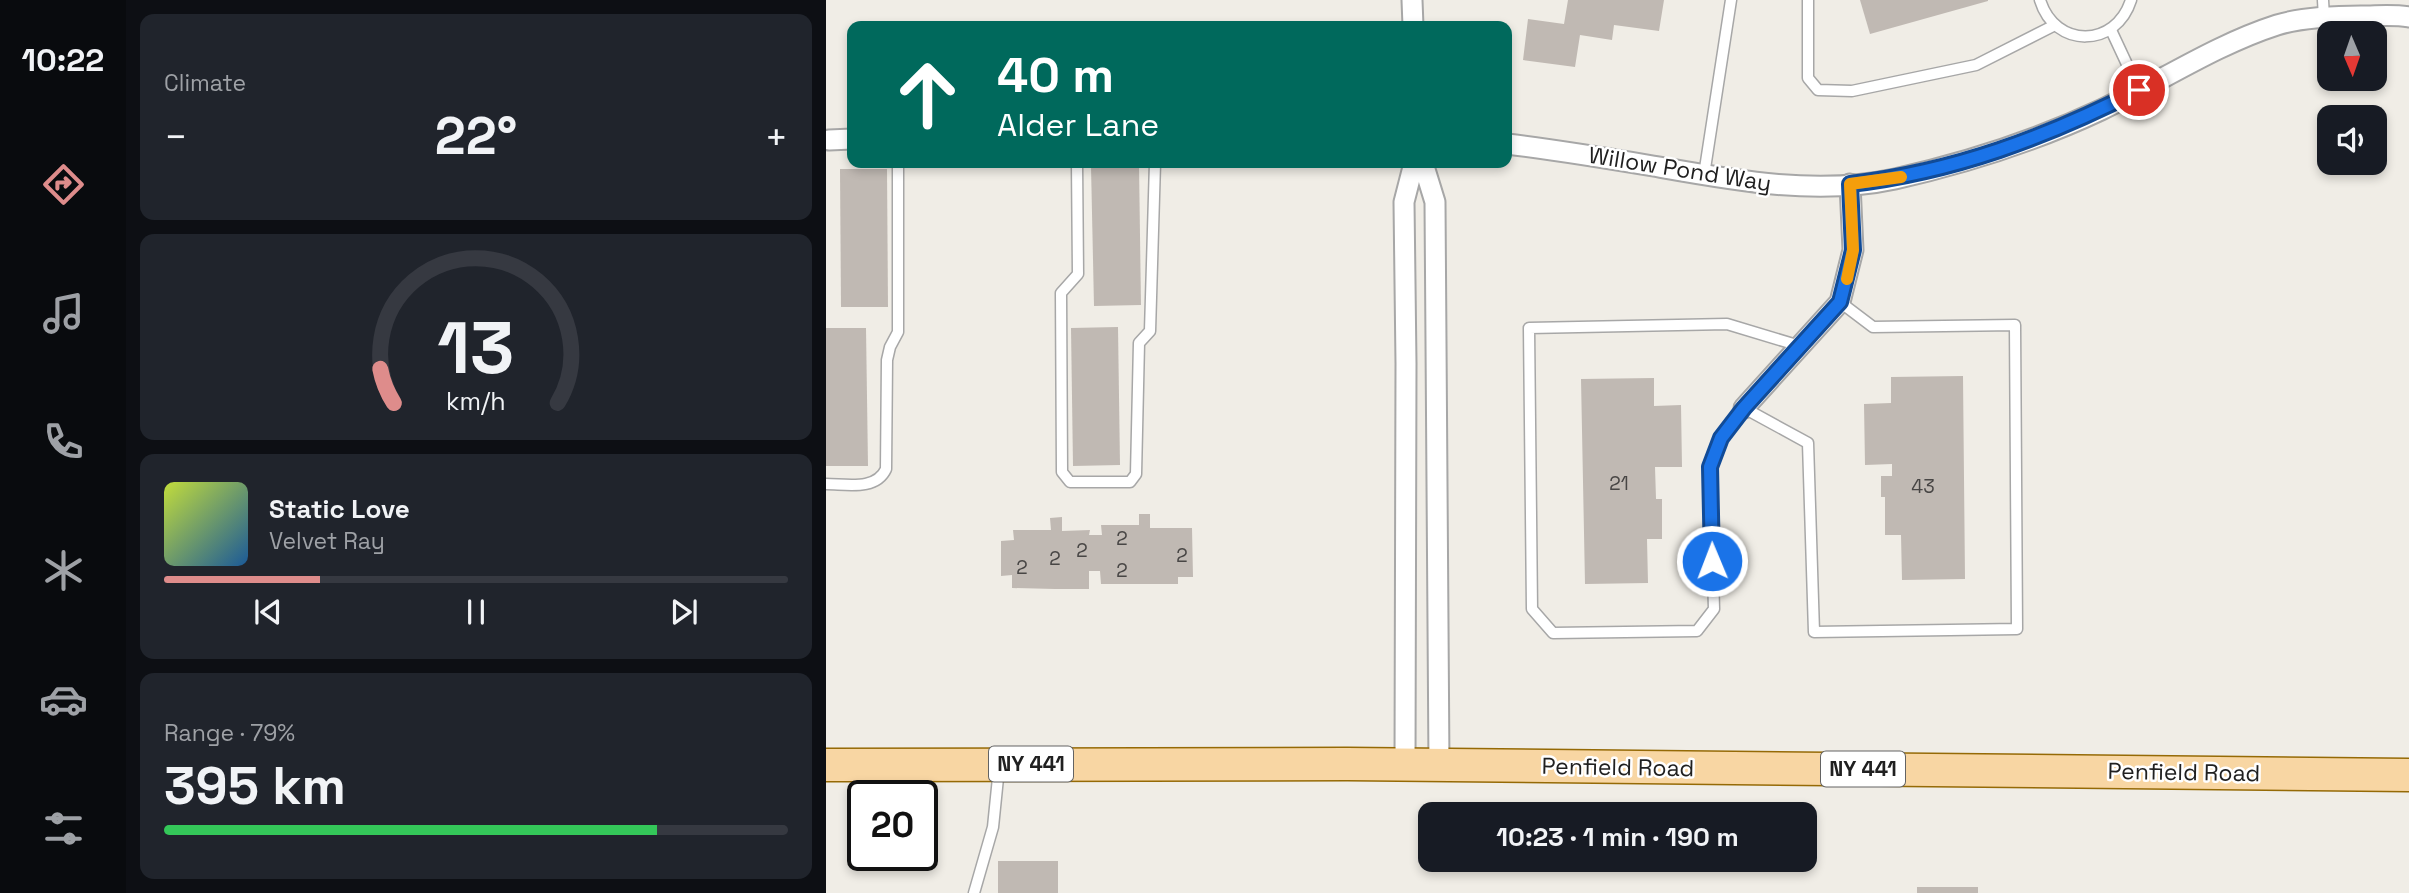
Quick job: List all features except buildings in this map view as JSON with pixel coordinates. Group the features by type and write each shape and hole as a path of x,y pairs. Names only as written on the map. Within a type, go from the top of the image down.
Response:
{"main road":[{"name":"Penfield Road","path":"826,765 1405,764 2409,775"}],"street":[{"path":"1412,0 1413,21"},
{"name":"Willow Pond Way","path":"1512,145 1567,151 1739,181 1792,185 1850,184 1893,179 1989,154 2041,136 2139,90 2229,43 2324,9 2341,16 2409,17"},
{"path":"828,145 847,140"},
{"path":"1405,764 1404,202 1413,168"},
{"path":"1425,168 1435,202 1439,765"},
{"path":"1744,408 1840,302 1853,250 1850,184"}],"lane":[{"path":"1704,175 1731,0"},
{"path":"1808,0 1808,78 1818,90 1853,91 1976,65 2055,25"},
{"path":"2040,0 2046,15 2055,25 2082,37 2097,36 2111,30 2121,21 2131,0"},
{"path":"2111,30 2139,90"},
{"path":"826,484 868,484 879,479 886,469 887,360 898,332 898,168"},
{"path":"1076,168 1078,274 1061,293 1062,472 1070,482 1130,482 1136,474 1139,343 1150,331 1155,168"},
{"path":"1800,346 1727,324 1529,328 1532,608 1553,633 1697,631 1714,609 1710,467 1721,438 1744,408 1808,443 1814,632 2017,629 2015,325 1873,327 1840,302"},
{"path":"974,893 993,827 999,764"}],"slow traffic":[{"path":"1847,279 1853,250 1850,184 1901,177"}],"route":[{"path":"1712,561 1710,467 1721,438 1744,408 1840,302 1853,250 1850,184 1893,179 1989,154 2041,136 2139,90"}]}
